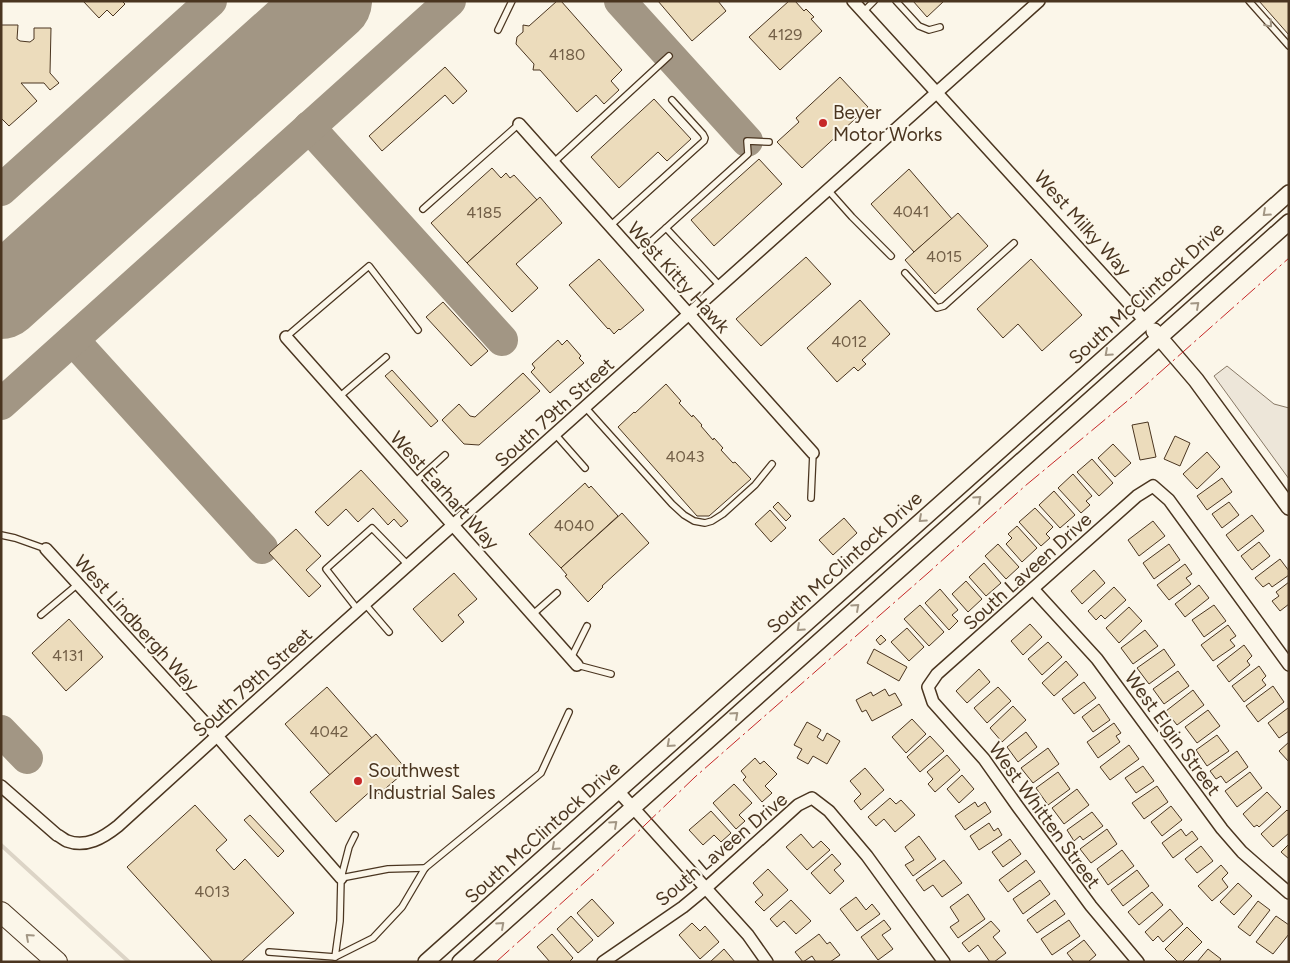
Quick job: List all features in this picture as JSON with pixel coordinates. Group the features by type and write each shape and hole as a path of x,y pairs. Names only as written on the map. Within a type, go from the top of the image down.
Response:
{"highway":[{"path":"1,912 57,962"}],"main road":[{"name":"South McClintock Drive","path":"426,962 1289,193"},
{"path":"460,962 1289,222"},
{"name":"West Milky Way","path":"1145,321 1202,388 1289,507"}],"street":[{"name":"West Milky Way","path":"853,1 1145,321"},
{"name":"South 79th Street","path":"1,786 67,841 79,843 99,840 118,826 1039,1"},
{"name":"West Kitty Hawk","path":"519,124 813,453"},
{"name":"West Earhart Way","path":"286,337 574,662"},
{"name":"South Laveen Drive","path":"928,687 937,674 1137,496 1153,486 1169,500 1289,665"},
{"name":"West Lindbergh Way","path":"46,549 217,736 341,878"},
{"name":"West Elgin Street","path":"1033,589 1097,659 1222,829 1242,852 1289,893"},
{"name":"West Whitten Street","path":"928,687 933,702 984,759 1091,906 1138,962"},
{"path":"618,791 748,935 768,962"},
{"name":"South Laveen Drive","path":"603,962 683,908 798,805 812,798 829,811 867,856 944,962"}],"lane":[{"path":"498,30 512,1"},
{"path":"862,12 874,1"},
{"path":"896,1 919,26 928,30 940,27"},
{"path":"1249,1 1289,46"},
{"path":"554,163 669,56"},
{"path":"610,226 704,141 703,134 672,100"},
{"path":"423,209 519,124"},
{"path":"636,255 748,154 747,141 769,142"},
{"path":"828,190 852,218 890,256"},
{"path":"666,228 720,286"},
{"path":"905,273 937,308 944,306 1014,243"},
{"path":"286,337 369,266 418,330"},
{"path":"339,397 386,357"},
{"path":"585,407 672,504 684,516 694,521 705,523 723,514 755,485 772,464"},
{"path":"555,434 585,468"},
{"path":"811,498 813,453"},
{"path":"415,482 445,455"},
{"path":"389,632 326,569 372,528 408,565"},
{"path":"1,535 46,549"},
{"path":"41,615 78,584"},
{"path":"532,615 557,593"},
{"path":"587,626 574,662 611,674"},
{"path":"269,952 335,957 373,938 402,907 425,868 541,773 569,712"},
{"path":"335,957 340,921 341,878 349,847 355,835"},
{"path":"341,878 388,869 425,868"}],"shaded area":[{"path":"1227,366 1274,404 1289,408 1289,479 1214,376"}],"building":[{"path":"83,1 122,1 125,4 113,16 107,10 99,18"},
{"path":"557,1 561,1 622,70 611,81 619,90 604,104 596,95 577,112 540,70 533,70 534,64 516,44 517,37 523,32 523,25 529,26"},
{"path":"658,1 718,1 726,11 692,41"},
{"path":"789,1 795,1 804,11 806,9 814,17 811,19 822,31 780,70 749,37"},
{"path":"913,1 944,1 927,17"},
{"path":"1259,1 1289,1 1289,35"},
{"path":"1,25 18,25 17,39 30,42 34,39 34,28 51,28 50,73 59,83 50,90 44,83 21,83 37,101 9,126 1,118"},
{"path":"445,67 467,91 453,104 445,95 382,151 369,136"},
{"path":"840,77 868,107 802,168 777,142 799,122 796,118"},
{"path":"654,99 691,139 667,161 658,152 619,188 591,157"},
{"path":"759,159 782,184 714,246 691,220"},
{"path":"492,168 501,178 506,173 510,178 514,175 537,200 467,263 431,223"},
{"path":"909,169 952,219 914,252 871,204"},
{"path":"540,197 562,223 516,264 538,288 512,312 467,263"},
{"path":"958,213 988,246 935,294 905,260"},
{"path":"806,257 831,284 761,346 736,319"},
{"path":"599,259 644,310 614,334 569,285"},
{"path":"1031,259 1082,315 1042,351 1018,324 1003,338 977,309"},
{"path":"860,300 890,334 862,360 866,364 858,371 854,367 837,382 807,348"},
{"path":"443,302 488,351 471,366 426,317"},
{"path":"558,340 562,345 567,340 581,356 579,358 584,363 550,393 531,372 535,368 532,364"},
{"path":"392,370 438,421 431,427 385,376"},
{"path":"523,373 540,391 479,445 464,444 442,420 459,404 470,416 475,417"},
{"path":"666,384 681,401 679,403 692,417 693,415 713,440 714,438 723,448 721,450 751,479 709,516 697,516 618,427"},
{"path":"1148,422 1156,457 1140,460 1132,425"},
{"path":"1175,436 1190,443 1180,466 1164,459"},
{"path":"1113,444 1131,463 1115,477 1098,458"},
{"path":"1207,452 1220,467 1197,489 1183,474"},
{"path":"1092,459 1113,483 1099,496 1077,472"},
{"path":"361,470 408,521 401,527 394,519 388,525 373,508 358,522 346,509 328,526 315,512"},
{"path":"1073,474 1092,496 1086,501 1090,505 1081,513 1058,488"},
{"path":"1222,478 1232,492 1207,510 1197,496"},
{"path":"585,483 589,488 591,486 618,516 561,568 529,534"},
{"path":"1054,491 1075,515 1060,528 1039,505"},
{"path":"778,502 791,516 786,521 773,507"},
{"path":"1229,502 1239,515 1222,528 1212,514"},
{"path":"1035,508 1053,527 1046,534 1050,538 1041,546 1019,522"},
{"path":"770,510 786,528 771,542 755,524"},
{"path":"622,513 649,543 602,586 588,602 565,576 567,575 561,568"},
{"path":"1252,515 1264,531 1238,551 1226,535"},
{"path":"844,518 857,533 833,555 819,540"},
{"path":"1153,521 1165,536 1139,556 1128,540"},
{"path":"1017,526 1037,548 1022,562 1006,544 1012,538 1008,534"},
{"path":"296,529 321,556 306,570 321,586 309,597 269,553"},
{"path":"1259,542 1270,556 1252,570 1241,556"},
{"path":"998,544 1019,567 1006,579 985,556"},
{"path":"1169,544 1180,560 1154,579 1143,563"},
{"path":"1280,559 1289,571 1289,575 1272,587 1269,583 1263,587 1255,578"},
{"path":"984,563 1001,583 986,596 969,577"},
{"path":"1185,564 1192,574 1186,578 1191,584 1169,600 1157,585"},
{"path":"1094,570 1105,583 1082,604 1071,591"},
{"path":"454,573 477,599 458,615 464,622 442,642 413,609"},
{"path":"966,581 982,599 968,612 952,594"},
{"path":"1289,582 1289,604 1280,611 1272,601 1279,596 1276,592"},
{"path":"1199,585 1209,598 1185,617 1175,604"},
{"path":"1114,587 1126,600 1105,619 1101,615 1096,620 1088,611"},
{"path":"940,589 958,610 952,615 958,621 949,630 925,603"},
{"path":"920,605 944,632 929,646 904,619"},
{"path":"1214,605 1226,621 1204,637 1192,620"},
{"path":"1129,607 1142,621 1119,643 1106,628"},
{"path":"69,619 103,657 66,691 32,653"},
{"path":"1030,624 1042,637 1023,655 1011,641"},
{"path":"1228,625 1236,636 1230,640 1235,646 1213,661 1201,645"},
{"path":"907,628 924,647 909,661 891,642"},
{"path":"1145,630 1158,646 1133,664 1121,648"},
{"path":"881,635 886,640 880,645 876,640"},
{"path":"1048,642 1062,657 1042,675 1028,659"},
{"path":"1244,645 1252,656 1247,661 1250,665 1229,682 1217,666"},
{"path":"874,649 907,667 899,681 867,663"},
{"path":"1164,649 1175,665 1149,684 1137,668"},
{"path":"1066,661 1078,675 1054,696 1042,683"},
{"path":"1259,666 1266,676 1262,680 1266,685 1244,702 1232,686"},
{"path":"979,669 990,682 967,703 956,691"},
{"path":"1178,671 1189,686 1164,704 1153,689"},
{"path":"1084,682 1096,698 1074,714 1062,699"},
{"path":"1273,686 1284,702 1258,722 1246,706"},
{"path":"327,687 372,738 330,775 285,724"},
{"path":"998,687 1011,701 987,723 974,708"},
{"path":"885,689 889,696 895,693 902,705 872,721 866,710 862,712 856,700 871,692 873,696"},
{"path":"1193,690 1204,705 1177,725 1166,711"},
{"path":"1099,704 1110,720 1093,732 1082,717"},
{"path":"1013,706 1026,720 1002,742 990,728"},
{"path":"1288,708 1289,731 1279,738 1268,723"},
{"path":"1208,710 1220,726 1197,743 1185,727"},
{"path":"912,719 926,734 906,753 892,737"},
{"path":"807,722 821,730 817,737 823,741 827,733 840,741 827,764 813,756 808,764 797,758 802,749 794,745"},
{"path":"1114,723 1121,733 1116,736 1120,742 1098,758 1087,742"},
{"path":"1026,732 1037,747 1018,762 1007,747"},
{"name":"Southwest Industrial Sales","path":"376,734 407,770 379,794 374,788 336,822 310,792"},
{"path":"1217,735 1229,751 1207,766 1196,750"},
{"path":"930,736 944,751 920,772 907,757"},
{"path":"1289,742 1289,762 1279,751"},
{"path":"1129,745 1139,759 1110,780 1100,767"},
{"path":"1048,748 1059,764 1033,783 1021,768"},
{"path":"1237,751 1248,767 1226,783 1221,776 1216,779 1210,771"},
{"path":"947,755 960,770 935,792 928,784 933,779 927,772"},
{"path":"755,758 760,764 764,761 777,774 765,786 772,793 762,802 743,780 746,777 741,771"},
{"path":"1143,766 1154,781 1136,793 1125,778"},
{"path":"865,768 884,790 861,810 854,801 861,794 850,781"},
{"path":"1058,772 1070,789 1048,805 1036,788"},
{"path":"1250,772 1262,788 1237,807 1225,791"},
{"path":"962,775 974,789 959,803 947,789"},
{"path":"734,784 752,803 739,815 745,821 736,829 713,803"},
{"path":"1157,786 1168,802 1144,819 1132,803"},
{"path":"1077,789 1089,805 1064,824 1052,808"},
{"path":"1267,792 1281,807 1259,827 1257,825 1254,827 1243,814"},
{"path":"890,798 896,804 901,800 915,815 895,832 884,819 876,826 868,817"},
{"path":"975,802 978,807 985,802 991,812 965,830 955,816"},
{"path":"195,805 227,840 216,850 234,870 245,859 294,913 241,962 213,962 127,867"},
{"path":"1171,806 1182,820 1162,836 1151,822"},
{"path":"1287,810 1289,812 1289,833 1273,847 1261,834"},
{"path":"711,811 731,833 721,842 714,835 703,845 689,830"},
{"path":"1092,812 1103,826 1083,840 1080,836 1074,841 1067,830"},
{"path":"250,815 284,851 278,857 244,820"},
{"path":"989,823 994,831 998,828 1002,835 979,850 970,836"},
{"path":"1107,829 1117,844 1091,863 1080,849"},
{"path":"1181,829 1186,836 1192,831 1198,839 1173,858 1162,843"},
{"path":"801,834 813,848 821,841 830,850 807,870 786,847"},
{"path":"919,836 936,859 913,876 905,865 914,860 905,847"},
{"path":"1010,839 1021,854 1003,867 992,852"},
{"path":"1289,844 1289,859 1281,852"},
{"path":"1201,846 1213,861 1197,873 1185,859"},
{"path":"1122,850 1134,866 1108,885 1097,869"},
{"path":"832,854 841,864 834,870 844,881 830,894 811,873"},
{"path":"944,860 962,883 942,897 933,885 924,891 916,880"},
{"path":"1026,860 1035,872 1008,892 999,880"},
{"path":"1221,865 1228,873 1222,879 1228,887 1212,901 1198,886"},
{"path":"768,869 788,890 764,911 755,902 763,895 753,883"},
{"path":"1137,870 1149,886 1123,906 1111,890"},
{"path":"1040,880 1050,894 1023,914 1013,899"},
{"path":"1238,883 1252,896 1234,915 1220,902"},
{"path":"1152,892 1163,905 1139,925 1128,912"},
{"path":"968,894 985,919 958,938 950,927 959,921 950,907"},
{"path":"856,897 866,910 872,904 880,914 857,931 840,909"},
{"path":"592,899 614,923 598,937 577,913"},
{"path":"791,900 811,921 796,934 784,921 777,927 770,919"},
{"path":"1055,900 1065,914 1037,933 1027,920"},
{"path":"1258,901 1270,910 1250,936 1238,927"},
{"path":"1170,909 1183,924 1163,942 1158,936 1153,941 1145,932"},
{"path":"571,916 593,940 578,953 557,929"},
{"path":"1276,916 1289,925 1289,934 1273,954 1256,942"},
{"path":"884,920 891,929 882,935 893,949 878,960 861,937"},
{"path":"1069,920 1080,936 1052,955 1041,939"},
{"path":"991,921 1000,931 993,937 1006,953 994,962 990,962 978,945 969,952 962,943"},
{"path":"692,923 700,931 705,926 719,942 700,959 679,935"},
{"path":"1187,927 1202,942 1182,962 1178,962 1165,949"},
{"path":"552,934 573,958 569,962 550,962 537,947"},
{"path":"819,934 827,944 830,942 840,955 830,962 816,962 812,956 803,962 795,952"},
{"path":"1084,940 1096,955 1088,962 1074,962 1067,953"},
{"path":"724,949 735,962 710,962"},
{"path":"1208,949 1221,959 1219,962 1197,962"}],"waterway":[{"path":"1,845 129,962"}],"taxiway":[{"path":"1,190 211,1"},
{"path":"1,404 450,1"},
{"path":"620,1 747,141"},
{"path":"309,127 502,340"},
{"path":"73,340 262,548"},
{"path":"1,731 27,758"}],"runway":[{"path":"1,298 331,1"}],"power":[{"path":"496,962 596,872 695,777 1025,486 1131,398 1289,258"}],"place":[{"name":"Beyer Motor Works","path":"823,123"},
{"name":"Southwest Industrial Sales","path":"358,781"}]}
